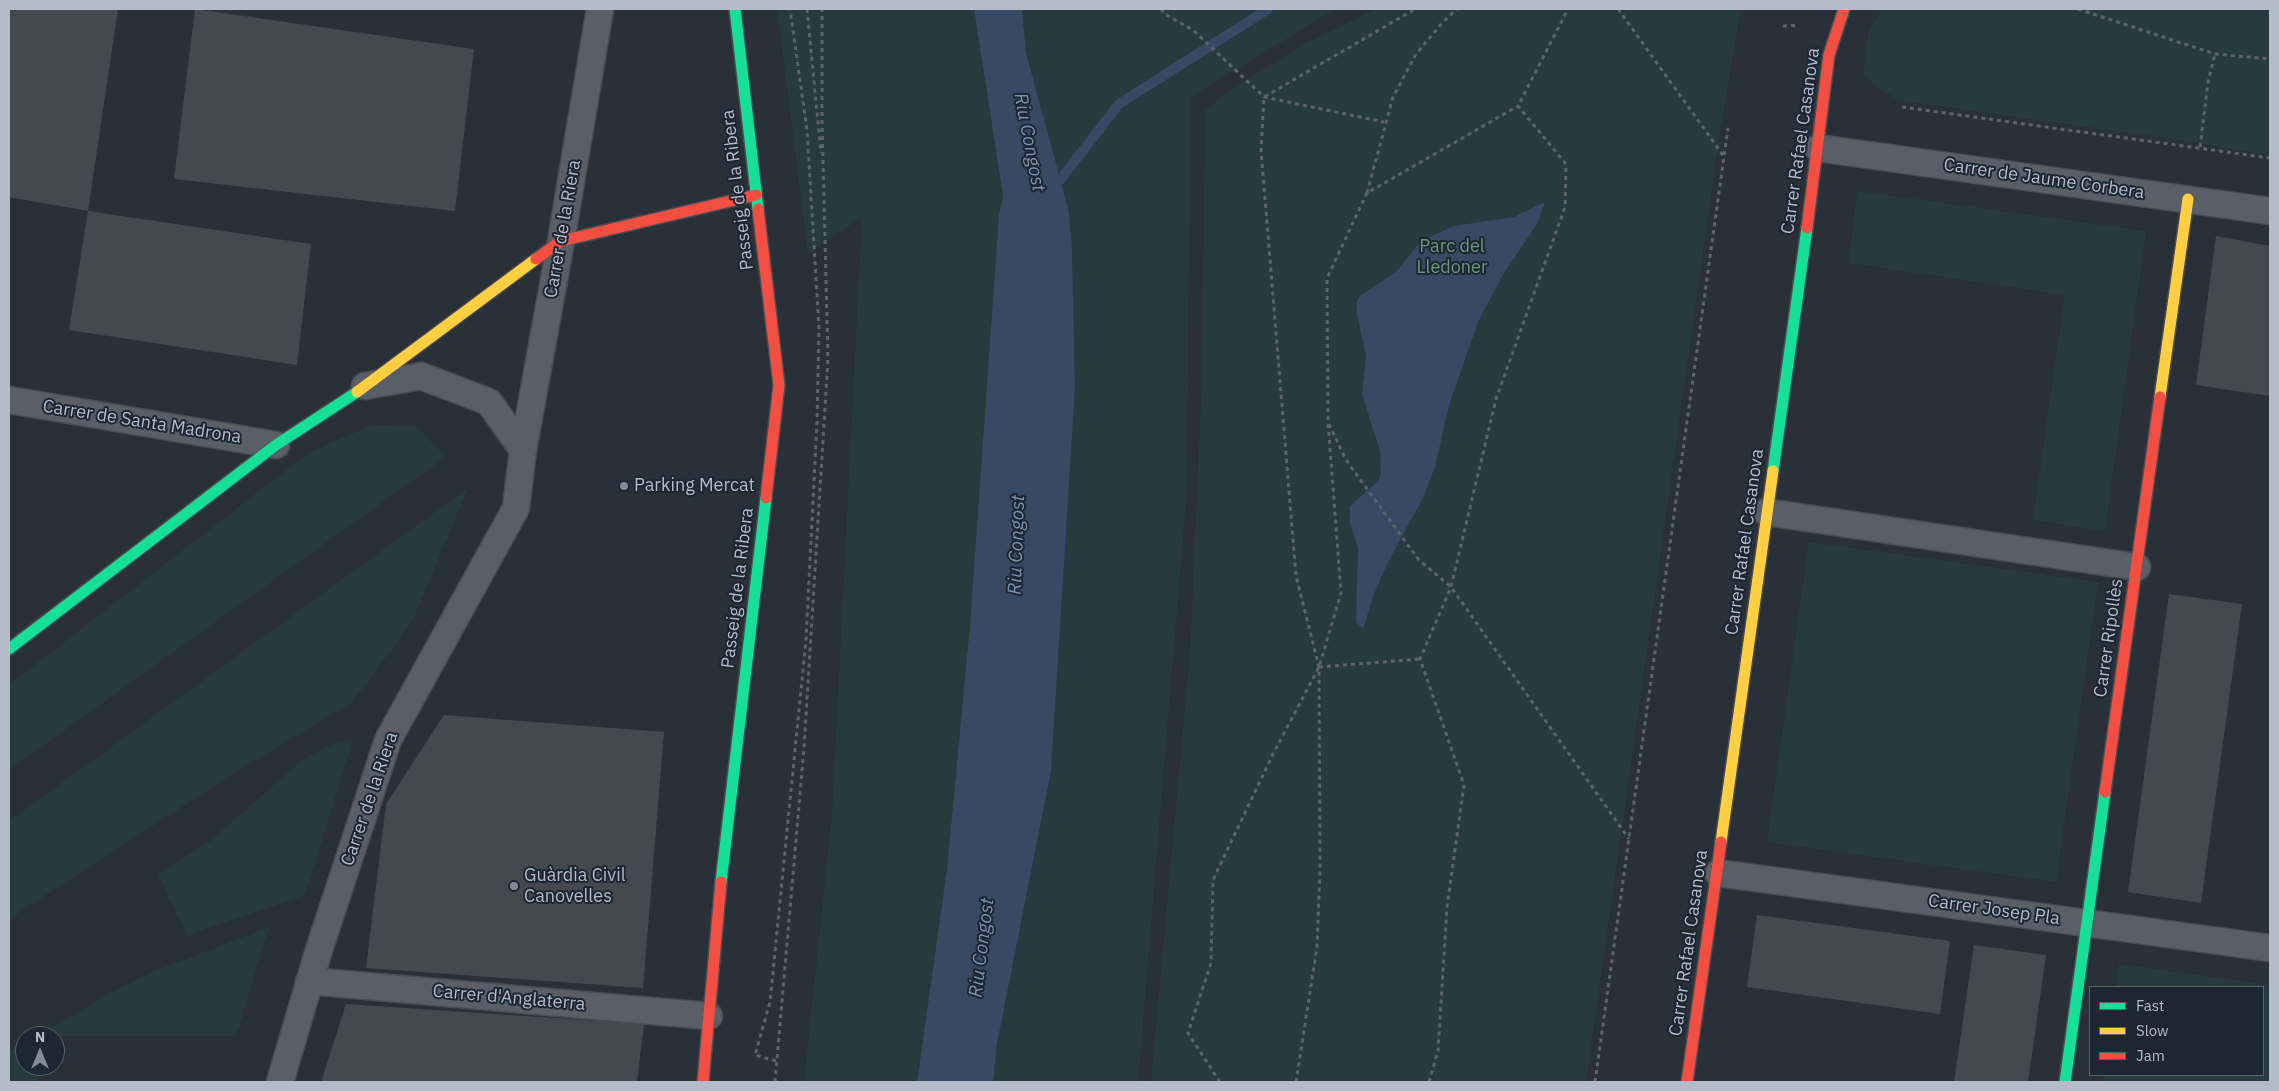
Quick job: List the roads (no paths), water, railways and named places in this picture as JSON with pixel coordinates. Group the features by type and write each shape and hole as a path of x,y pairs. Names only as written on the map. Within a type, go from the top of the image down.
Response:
{"street":[{"name":"Carrer de la Riera","path":"280,1082 309,981 388,740 516,508 522,450 561,242 600,9"},
{"name":"Passeig de la Ribera","path":"703,1082 717,915 779,385 735,9"},
{"name":"Carrer Rafael Casanova","path":"1687,1082 1718,873 1766,512 1818,148 1829,55 1844,9"},
{"name":"Carrer de Jaume Corbera","path":"1818,148 2270,211"},
{"path":"9,649 276,444 365,386 561,242 756,195"},
{"name":"Carrer Ripollès","path":"2065,1082 2188,199"},
{"path":"365,386 421,376 489,402 522,450"},
{"name":"Carrer de Santa Madrona","path":"9,400 276,444"},
{"path":"1766,512 2137,567"},
{"name":"Carrer Josep Pla","path":"1718,873 2270,948"},
{"name":"Carrer d'Anglaterra","path":"309,981 709,1016"}],"water":[{"name":"Riu Congost","path":"974,9 1022,9 1026,53 1069,212 1072,250 1075,388 1051,771 997,1044 993,1082 917,1082 947,869 970,624 999,214 1003,196"},
{"path":"1545,202 1537,224 1504,273 1479,320 1449,405 1435,467 1423,498 1388,562 1374,594 1363,629 1356,622 1358,548 1350,523 1350,506 1376,483 1381,474 1380,451 1362,394 1366,356 1357,314 1357,301 1361,295 1396,272 1422,240 1454,226 1514,217"}],"waterway":[{"name":"Riu Congost","path":"1053,189 1119,104 1268,9"}],"place":[{"name":"Parking Mercat","path":"624,486"},
{"name":"Guàrdia Civil Canovelles","path":"514,886"}],"park label":[{"name":"Parc del Lledoner","path":"1452,257"}]}
